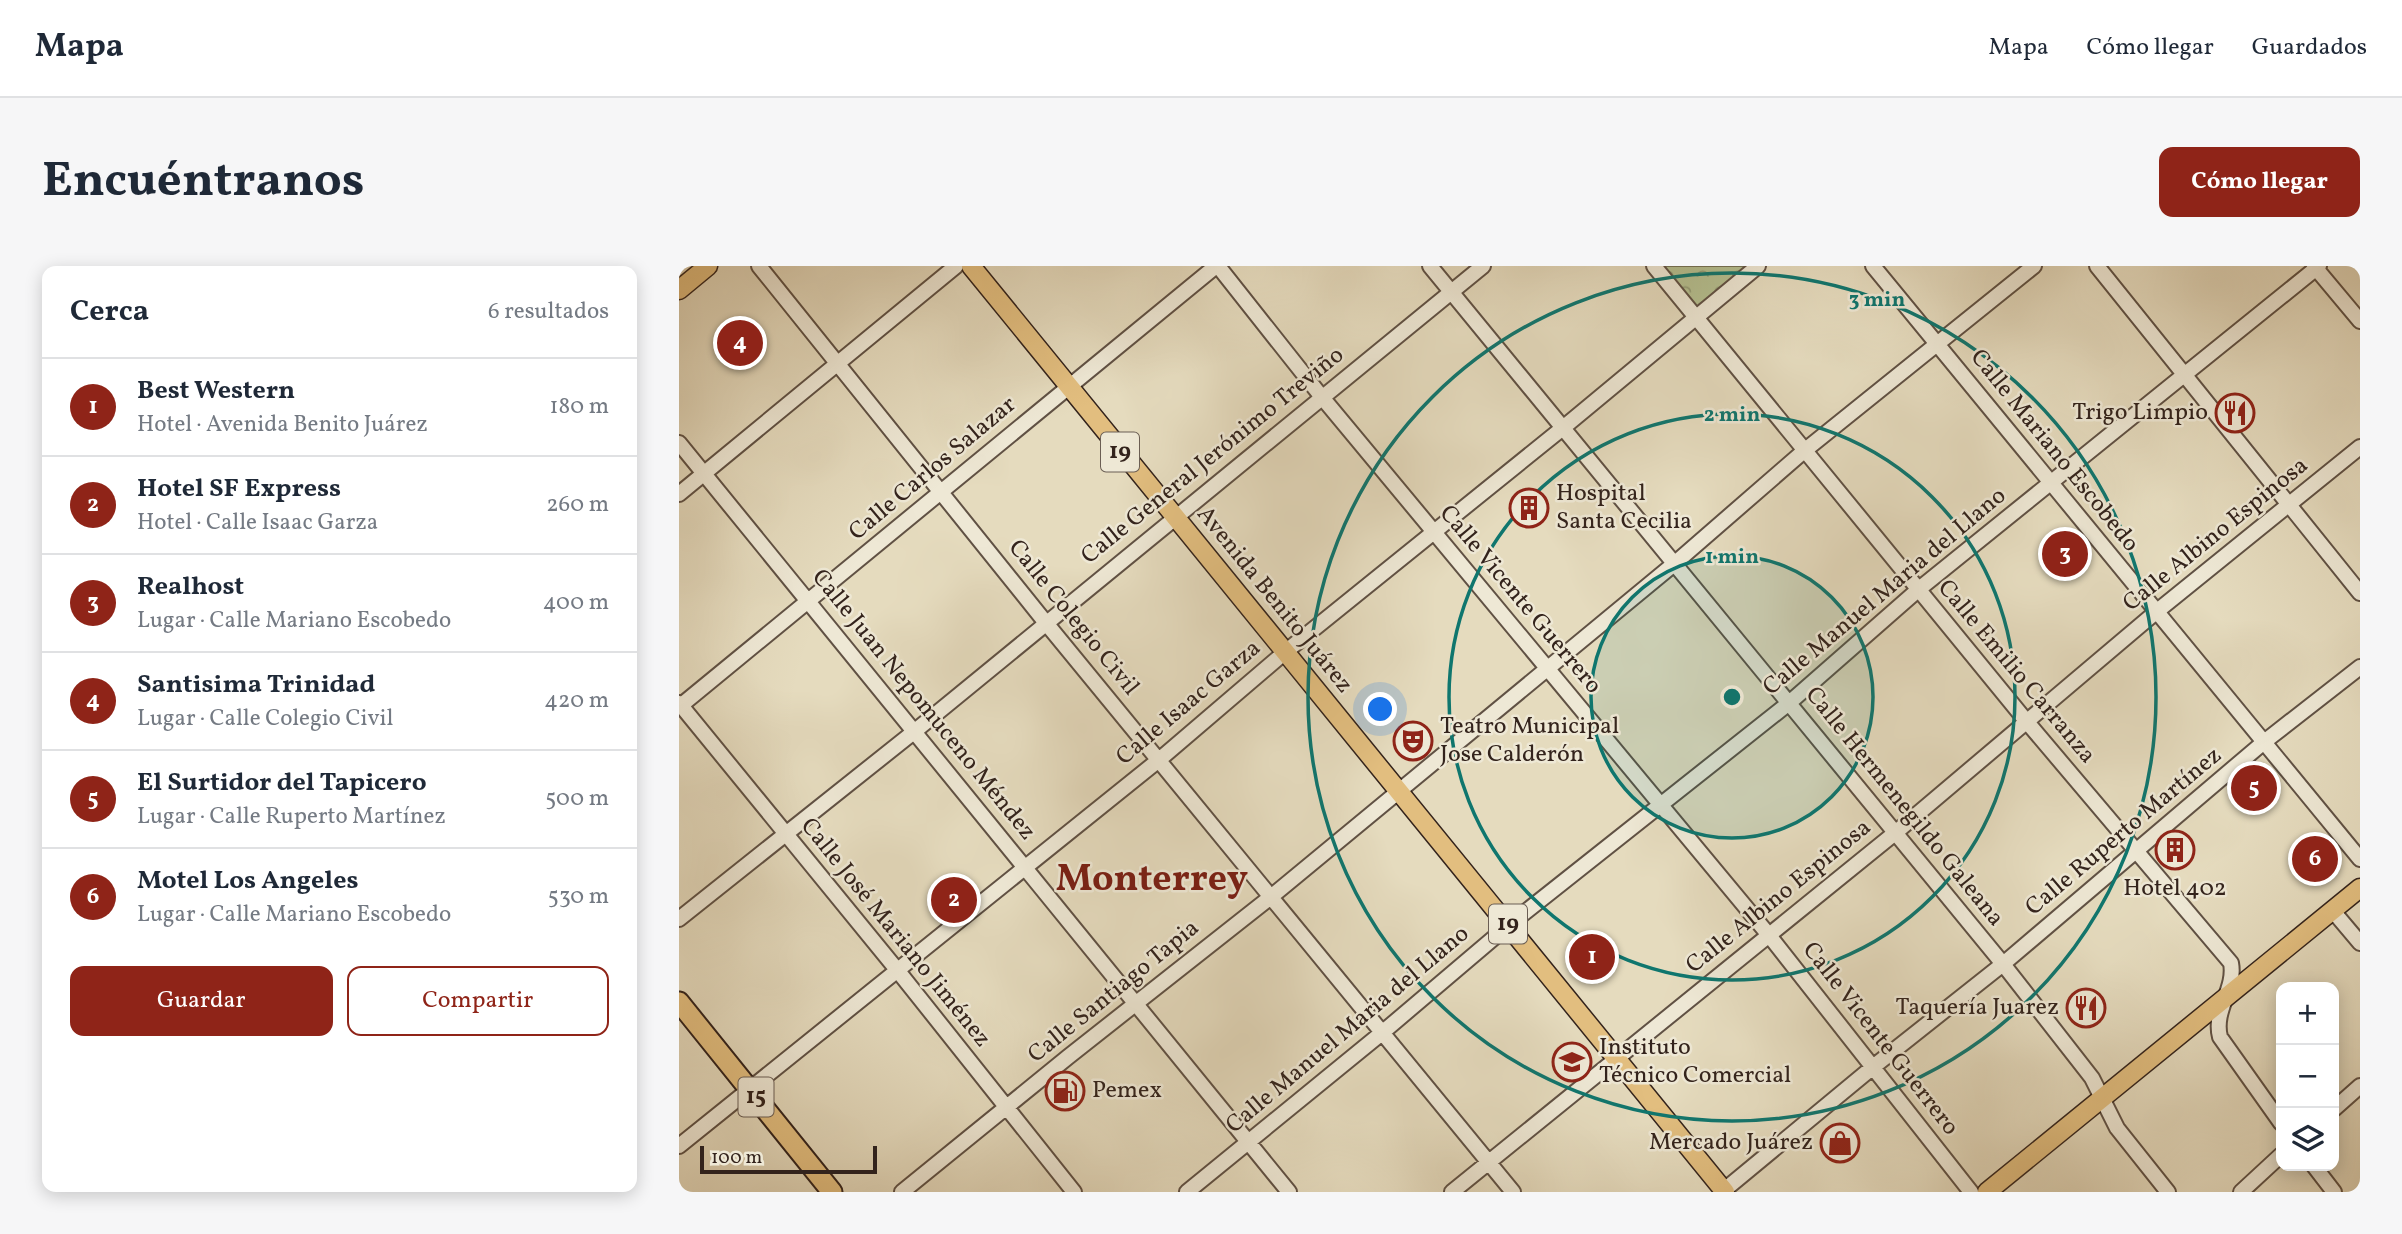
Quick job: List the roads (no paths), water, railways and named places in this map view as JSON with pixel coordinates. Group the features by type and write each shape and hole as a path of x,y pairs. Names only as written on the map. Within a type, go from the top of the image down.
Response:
{"highway":[{"name":"15","path":"679,1002 832,1192"}],"main road":[{"path":"679,289 708,266"},
{"name":"Avenida Benito Juárez","path":"971,266 1724,1191"},
{"path":"1987,1192 2360,888"}],"street":[{"name":"Calle Colegio Civil","path":"759,266 1046,623 1513,1192"},
{"path":"679,494 956,266"},
{"name":"Calle Carlos Salazar","path":"680,705 1217,266"},
{"name":"Calle Vicente Guerrero","path":"1217,266 1321,396 1768,934 1971,1192"},
{"name":"Calle Hermenegildo Galeana","path":"1430,266 2003,964 2092,1078 2117,1128 2168,1192"},
{"name":"Calle General Jerónimo Treviño","path":"679,919 915,731 1483,266"},
{"name":"Calle Emilio Carranza","path":"1654,266 2027,722 2231,963 2231,983 2218,1020 2220,1037 2276,1116"},
{"name":"Calle Isaac Garza","path":"679,1146 1160,759 1284,653 1758,266"},
{"name":"Calle Mariano Escobedo","path":"1873,266 2360,859"},
{"name":"Calle Santiago Tapia","path":"902,1192 1136,1002 1272,896 1674,564 1804,451 2034,266"},
{"path":"2097,266 2360,593"},
{"path":"2316,267 2360,321"},
{"name":"Calle Manuel Maria del Llano","path":"1187,1192 1509,925 1789,703 1919,589 2185,376 2316,267"},
{"name":"Calle Juan Nepomuceno Méndez","path":"679,443 1289,1192"},
{"name":"Calle Albino Espinosa","path":"1452,1192 1895,832 2156,611 2360,447"},
{"name":"Calle Ruperto Martínez","path":"1724,1191 1873,1067 2003,964 2264,743 2360,667"},
{"name":"Calle José Mariano Jiménez","path":"680,705 898,971 1074,1192"},
{"path":"2333,911 2360,943"},
{"path":"2335,1108 2360,1086"},
{"path":"2241,1192 2276,1160"},
{"path":"2317,1171 2334,1192"}],"place":[{"name":"Santisima Trinidad","path":"740,343"},
{"name":"Trigo Limpio","path":"2235,413"},
{"name":"Hospital Santa Cecilia","path":"1529,508"},
{"name":"Realhost","path":"2065,554"},
{"name":"Teatro Municipal Jose Calderón","path":"1413,741"},
{"name":"El Surtidor del Tapicero","path":"2254,788"},
{"name":"Hotel 402","path":"2175,850"},
{"name":"Motel Los Angeles","path":"2315,859"},
{"name":"Hotel SF Express","path":"954,900"},
{"name":"Best Western","path":"1592,957"},
{"name":"Taquería Juarez","path":"2086,1008"},
{"name":"Instituto Técnico Comercial","path":"1572,1062"},
{"name":"Pemex","path":"1065,1091"},
{"name":"Mercado Juárez","path":"1840,1143"}],"district":[{"name":"Monterrey","path":"1152,880"}]}
